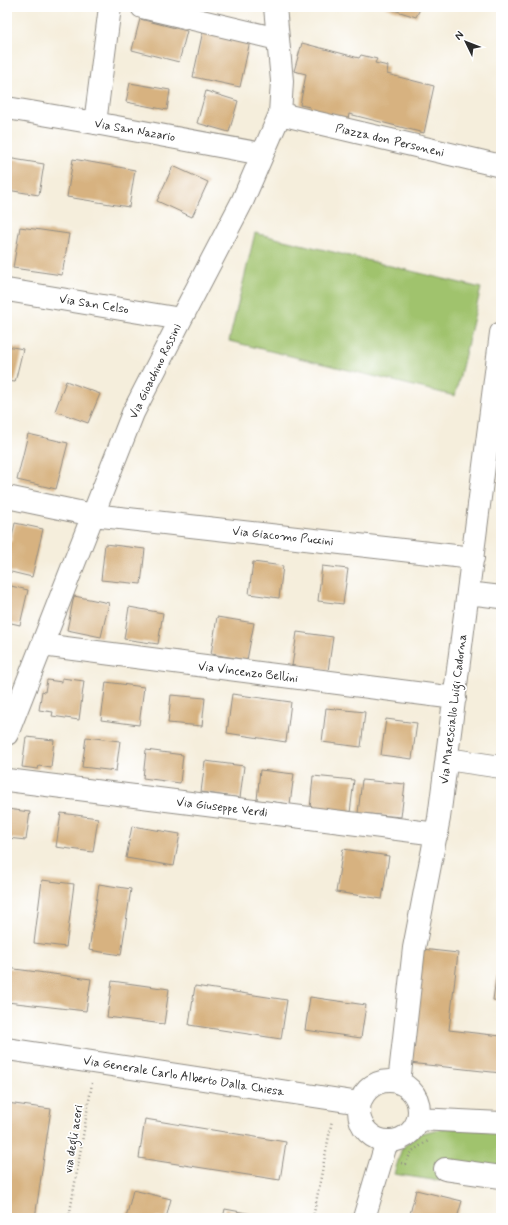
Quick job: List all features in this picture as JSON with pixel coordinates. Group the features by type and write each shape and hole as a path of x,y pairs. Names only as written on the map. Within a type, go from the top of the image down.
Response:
{"street":[{"path":"96,123 110,7"},
{"path":"142,7 278,39"},
{"name":"Via Gioachino Rossini","path":"7,734 133,413 242,202 280,114 282,81 275,7"},
{"name":"Via San Nazario","path":"7,108 262,154"},
{"name":"Piazza don Personeni","path":"280,114 501,166"},
{"name":"Via San Celso","path":"7,290 181,318"},
{"name":"Via Maresciallo Luigi Cadorna","path":"399,1083 414,948 437,834 500,346"},
{"name":"Via Giacomo Puccini","path":"7,497 93,515 473,558"},
{"path":"468,593 501,597"},
{"name":"Via Vincenzo Bellini","path":"42,645 455,698"},
{"path":"447,759 501,767"},
{"name":"Via Giuseppe Verdi","path":"7,780 437,834"},
{"name":"Via Generale Carlo Alberto Dalla Chiesa","path":"7,1049 360,1103"},
{"path":"364,1218 384,1151 398,1140 408,1135 418,1119 418,1102 411,1090 399,1083 388,1081 371,1087 364,1095 360,1103 359,1114 363,1126 384,1151"},
{"path":"418,1119 501,1123"},
{"path":"445,1169 501,1177"}],"path":[{"name":"via degli aceri","path":"70,1218 95,1062"},
{"path":"313,1218 333,1117"},
{"path":"384,1151 405,1164 412,1151 431,1139"}],"green space":[{"path":"255,233 481,288 455,396 229,341"},
{"path":"445,1128 501,1131 501,1168 443,1161 439,1181 394,1174 402,1148 421,1133"}],"building":[{"path":"384,7 421,7 416,17"},
{"path":"140,19 187,31 179,62 132,50"},
{"path":"204,26 251,36 240,87 193,77"},
{"path":"302,43 359,58 361,55 377,59 375,63 388,66 387,74 434,86 424,133 349,114 347,124 309,115 310,107 300,105 306,74 294,71"},
{"path":"130,83 170,90 167,110 126,102"},
{"path":"206,91 238,101 229,132 197,123"},
{"path":"7,158 44,164 39,195 7,190"},
{"path":"73,159 135,170 129,207 67,197"},
{"path":"173,166 208,182 192,217 157,201"},
{"path":"20,227 69,234 62,275 13,268"},
{"path":"7,346 23,349 15,382 7,381"},
{"path":"66,381 100,394 88,423 55,411"},
{"path":"28,434 68,443 56,489 17,480"},
{"path":"15,523 43,529 32,577 7,571 7,541 11,542"},
{"path":"105,544 145,549 141,584 101,580"},
{"path":"253,562 283,566 279,598 249,594"},
{"path":"322,566 348,569 343,604 318,601"},
{"path":"7,585 28,590 20,625 7,622"},
{"path":"74,596 109,603 101,637 67,630"},
{"path":"129,607 163,613 158,644 124,639"},
{"path":"217,617 254,623 247,660 211,654"},
{"path":"297,632 333,637 328,671 292,666"},
{"path":"62,678 84,681 79,720 52,716 53,712 39,710 42,691 45,692 47,680 62,682"},
{"path":"106,682 144,687 139,725 101,720"},
{"path":"232,694 291,702 286,742 227,733"},
{"path":"171,695 205,698 202,726 168,723"},
{"path":"326,708 365,712 361,747 322,742"},
{"path":"386,719 417,723 412,759 381,755"},
{"path":"26,737 54,740 51,768 39,766 38,769 22,767"},
{"path":"86,737 120,741 116,771 82,767"},
{"path":"146,750 183,755 180,783 143,778"},
{"path":"205,761 244,766 240,798 201,792"},
{"path":"260,770 294,774 290,804 257,800"},
{"path":"313,776 354,780 350,813 310,809"},
{"path":"362,780 405,784 401,817 358,813"},
{"path":"7,809 30,812 26,840 7,838"},
{"path":"61,813 98,818 93,852 56,847"},
{"path":"132,826 180,834 174,866 126,858"},
{"path":"343,849 389,856 382,899 336,892"},
{"path":"42,880 74,884 66,947 34,943"},
{"path":"99,884 131,889 121,955 89,950"},
{"path":"422,949 458,953 449,1030 501,1036 501,1073 409,1063"},
{"path":"499,957 501,957 501,1001 493,1000"},
{"path":"7,968 91,979 86,1011 7,1002"},
{"path":"112,981 169,989 164,1024 107,1017"},
{"path":"195,986 287,1000 281,1039 189,1025"},
{"path":"310,997 366,1005 361,1038 305,1030"},
{"path":"7,1103 51,1109 35,1218 7,1218"},
{"path":"145,1119 286,1142 280,1180 139,1158"},
{"path":"133,1190 171,1199 166,1218 126,1218"},
{"path":"416,1190 462,1201 457,1218 409,1218"},
{"path":"225,1209 268,1217 268,1218 223,1218"}]}
